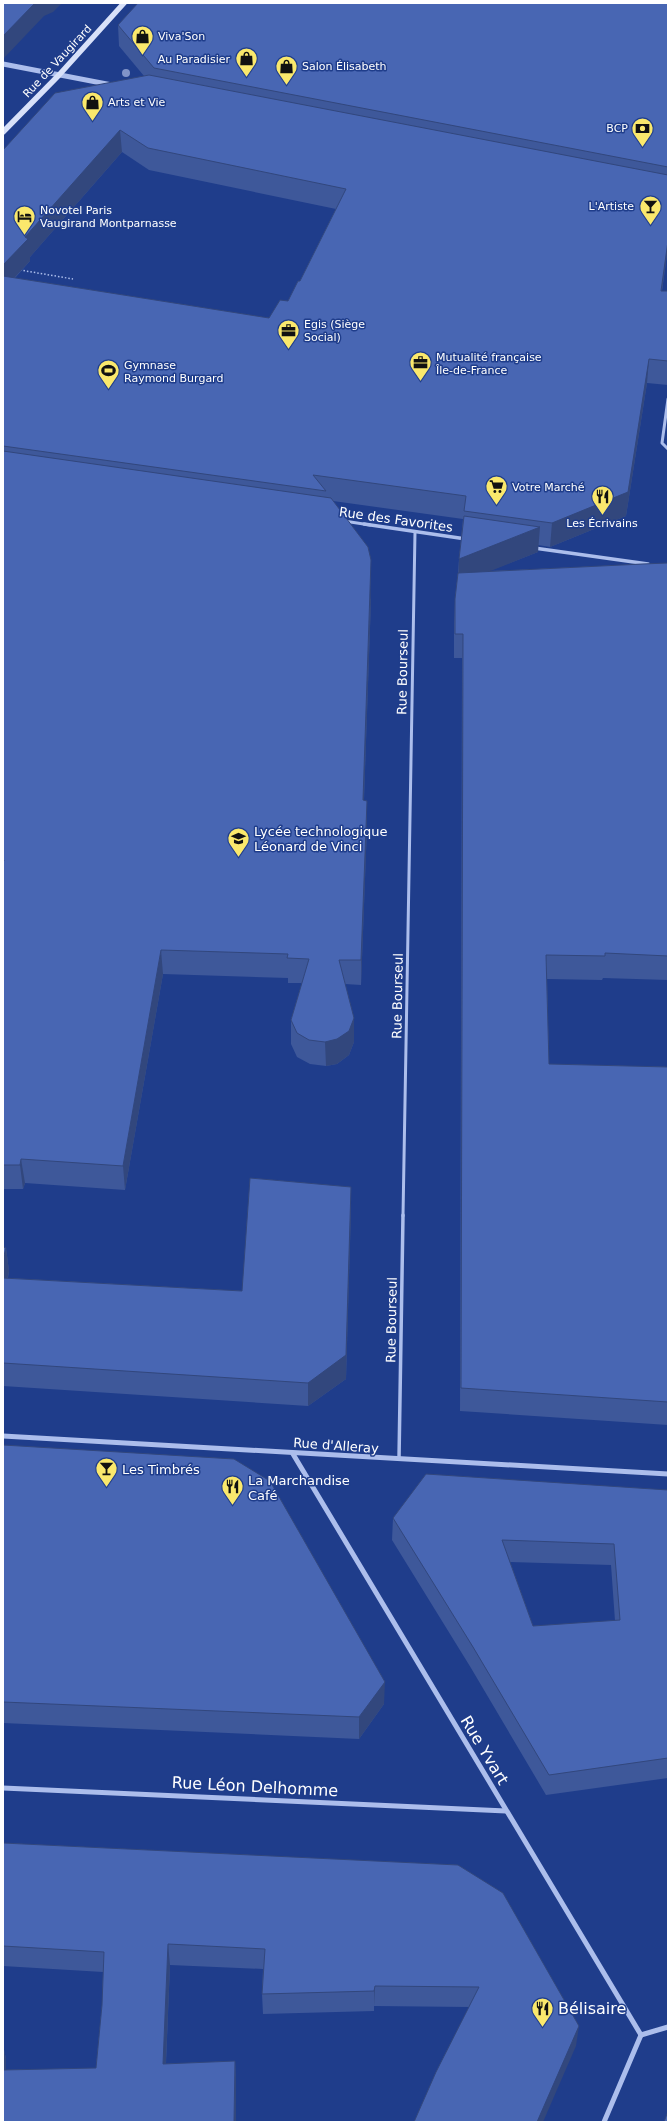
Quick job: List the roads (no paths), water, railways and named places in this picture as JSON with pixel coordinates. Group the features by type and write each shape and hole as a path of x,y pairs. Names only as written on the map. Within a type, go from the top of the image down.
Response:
{"main road":[{"name":"Rue de Vaugirard","path":"3,132 59,75 124,3"}],"street":[{"path":"3,64 118,86"},
{"path":"668,400 662,443 668,449"},
{"name":"Rue des Favorites","path":"337,520 469,539"},
{"path":"532,548 653,565"},
{"name":"Rue d'Alleray","path":"3,1436 293,1454 668,1474"},
{"name":"Rue Yvart","path":"293,1454 640,2035"},
{"name":"Rue Léon Delhomme","path":"3,1788 506,1811"},
{"path":"604,2122 640,2035 668,2027"}],"lane":[{"name":"Rue Bourseul","path":"399,1460 415,532"}],"place":[{"name":"Viva'Son","path":"142,56"},
{"name":"Au Paradisier","path":"246,78"},
{"name":"Salon Élisabeth","path":"287,86"},
{"name":"Arts et Vie","path":"93,122"},
{"name":"BCP","path":"643,148"},
{"name":"L'Artiste","path":"650,226"},
{"name":"Novotel Paris Vaugirand Montparnasse","path":"25,236"},
{"name":"Egis (Siège Social)","path":"288,350"},
{"name":"Mutualité française Île-de-France","path":"421,382"},
{"name":"Gymnase Raymond Burgard","path":"109,390"},
{"name":"Votre Marché","path":"497,506"},
{"name":"Les Écrivains","path":"602,516"},
{"name":"Lycée technologique Léonard de Vinci","path":"238,858"},
{"name":"Les Timbrés","path":"107,1488"},
{"name":"La Marchandise Café","path":"233,1506"},
{"name":"Bélisaire","path":"542,2028"}]}
